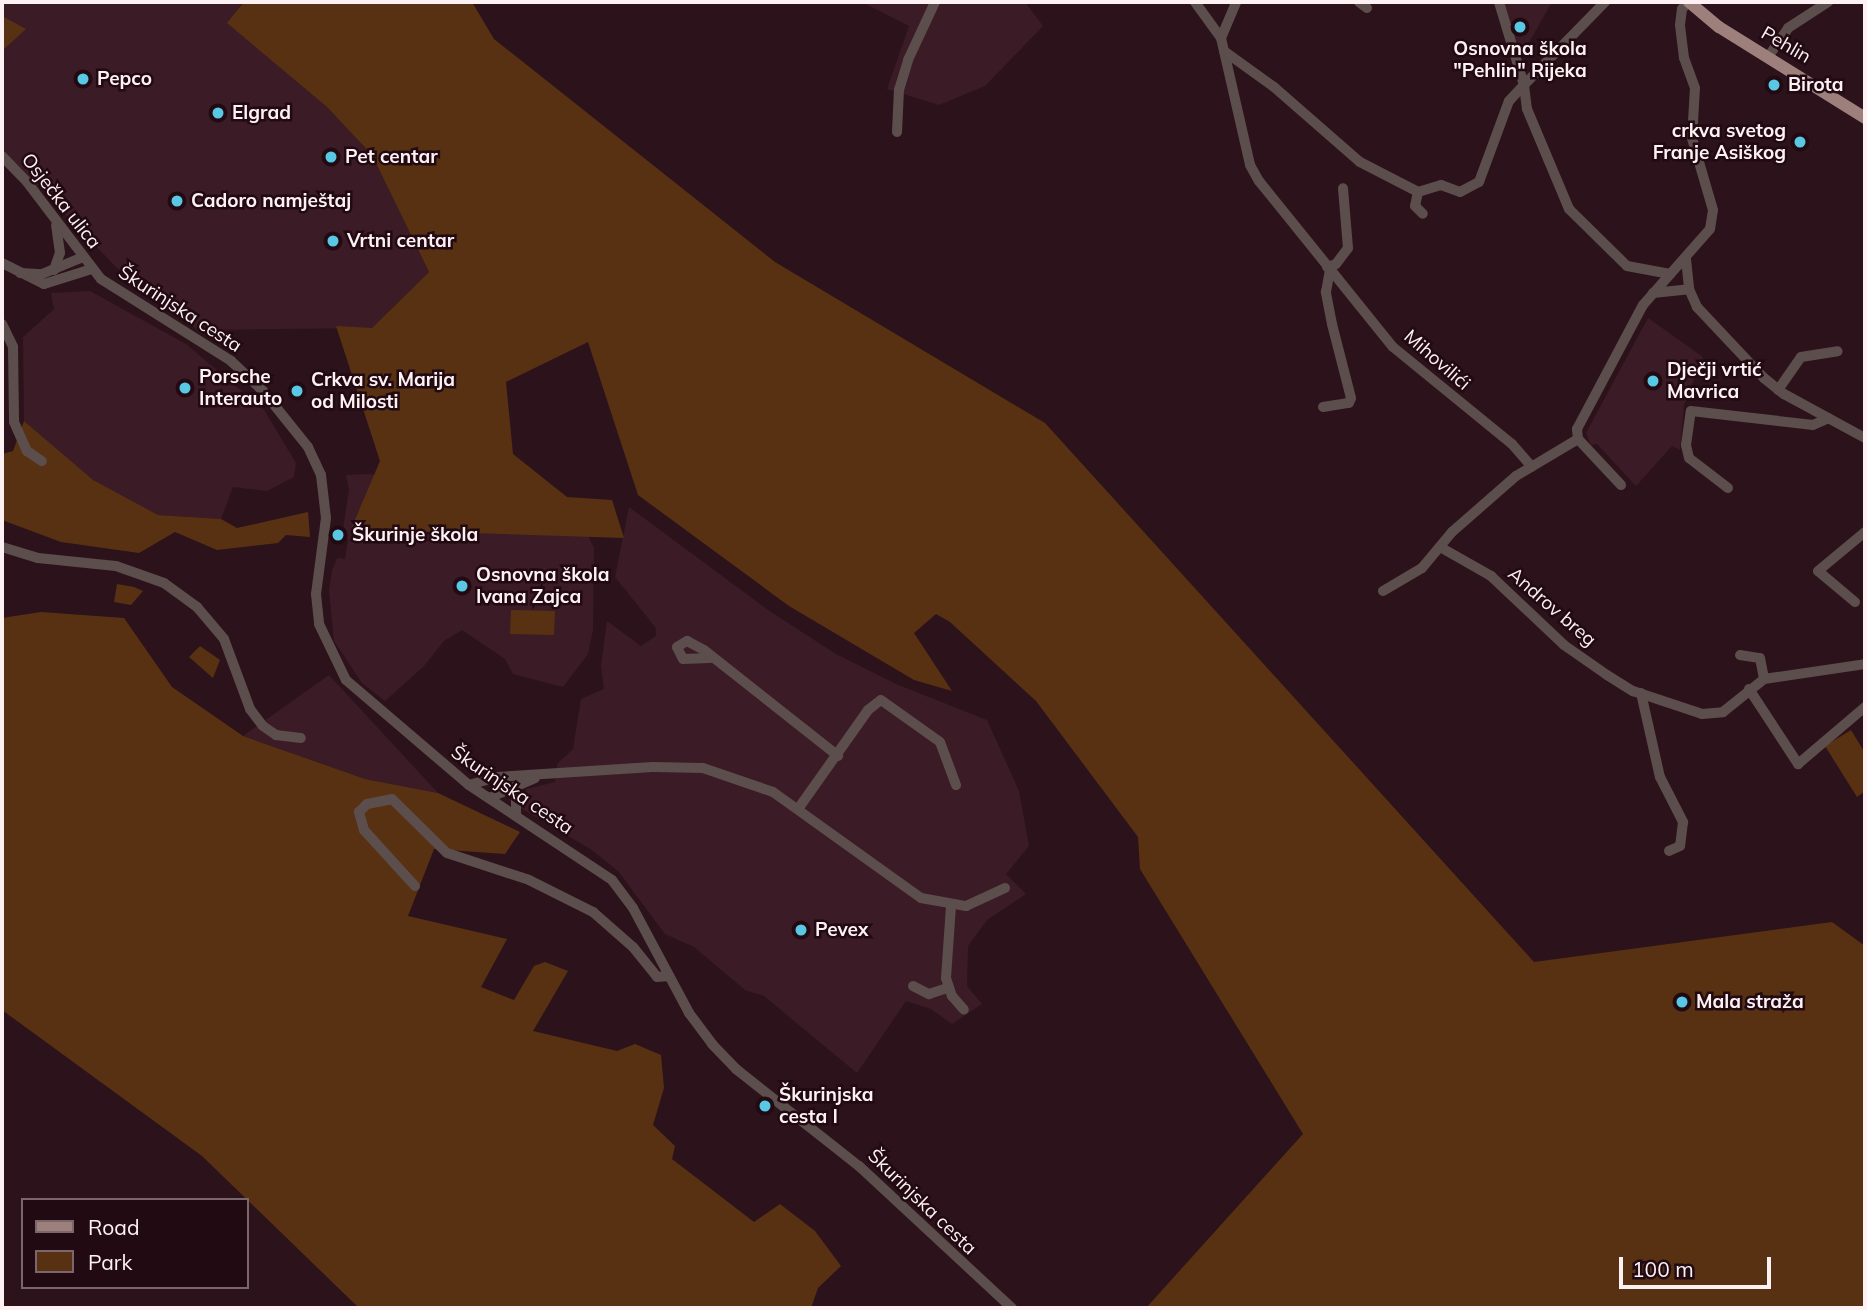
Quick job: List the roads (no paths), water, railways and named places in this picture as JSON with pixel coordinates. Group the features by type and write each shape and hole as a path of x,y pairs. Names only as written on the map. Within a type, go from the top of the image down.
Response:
{"main road":[{"name":"Pehlin","path":"1683,4 1865,118"}],"street":[{"path":"897,132 899,90 908,60 935,2"},
{"name":"Mihovilići","path":"1195,2 1221,38 1250,165 1328,269 1393,347 1511,444 1532,467"},
{"path":"1221,38 1236,2"},
{"path":"1499,2 1524,85 1534,135 1569,209 1627,266 1670,274"},
{"path":"1224,51 1274,87 1360,162 1418,192 1441,186 1460,192 1479,182 1509,101 1605,2"},
{"path":"1768,57 1787,28 1828,2"},
{"name":"Pehlin","path":"1683,4 1684,58 1695,88 1692,138 1713,220 1686,259"},
{"name":"Osječka ulica","path":"2,156 27,182 92,269"},
{"path":"1324,407 1349,403 1351,398 1326,292 1328,269 1336,264 1348,248 1343,188"},
{"path":"1418,192 1415,206 1423,214"},
{"path":"54,271 60,253 55,222"},
{"path":"17,272 54,271 83,257"},
{"path":"1621,485 1578,439 1577,429 1653,293 1686,259"},
{"path":"1686,259 1689,289 1697,307 1778,390 1865,438"},
{"path":"2,263 44,284 92,269"},
{"name":"Škurinjska cesta","path":"92,269 127,298 231,361 292,425 308,447 324,488 326,519 316,594 319,624 330,654 346,680 369,703 469,785 612,880 633,908 700,1030 736,1069 859,1166 1012,1308"},
{"path":"1653,293 1689,289"},
{"path":"2,324 13,347 14,422 27,452 42,461"},
{"path":"1778,390 1801,357 1838,351"},
{"path":"1728,488 1689,458 1686,445 1691,411 1813,425 1829,418"},
{"path":"1383,591 1422,568 1479,506 1532,467 1578,439"},
{"path":"1855,602 1818,571 1865,532"},
{"path":"2,547 38,558 116,566 164,583 197,607 224,639 250,709 263,726 276,735 301,737"},
{"name":"Androv breg","path":"1440,547 1491,576 1564,645 1641,693 1715,715 1764,679 1865,664"},
{"path":"1740,655 1760,658 1764,679"},
{"path":"710,658 838,756"},
{"path":"1749,689 1798,764 1865,707"},
{"path":"1641,693 1660,777 1683,822 1680,846 1669,851"},
{"path":"798,809 868,710 881,700 940,742 956,785"},
{"path":"469,785 497,777 535,778 653,767 703,768 756,784 798,809 905,890 951,906 981,902 1005,888"},
{"path":"489,798 516,790 535,778"},
{"path":"516,790 516,816"},
{"path":"415,886 370,840 359,817 367,804 392,799 447,853 517,875 593,912 634,947 657,977 669,976"},
{"path":"951,906 945,965 948,988 964,1010"},
{"path":"914,986 929,994 948,988"}],"place":[{"name":"Osnovna škola \"Pehlin\" Rijeka","path":"1520,27"},
{"name":"Pepco","path":"83,79"},
{"name":"Birota","path":"1774,85"},
{"name":"Elgrad","path":"218,113"},
{"name":"crkva svetog Franje Asiškog","path":"1800,142"},
{"name":"Pet centar","path":"331,157"},
{"name":"Cadoro namještaj","path":"177,201"},
{"name":"Vrtni centar","path":"333,241"},
{"name":"Dječji vrtić Mavrica","path":"1653,381"},
{"name":"Porsche Interauto","path":"185,388"},
{"name":"Crkva sv. Marija od Milosti","path":"297,391"},
{"name":"Škurinje škola","path":"338,535"},
{"name":"Osnovna škola Ivana Zajca","path":"462,586"},
{"name":"Pevex","path":"801,930"},
{"name":"Mala straža","path":"1682,1002"},
{"name":"Škurinjska cesta I","path":"765,1106"}]}
